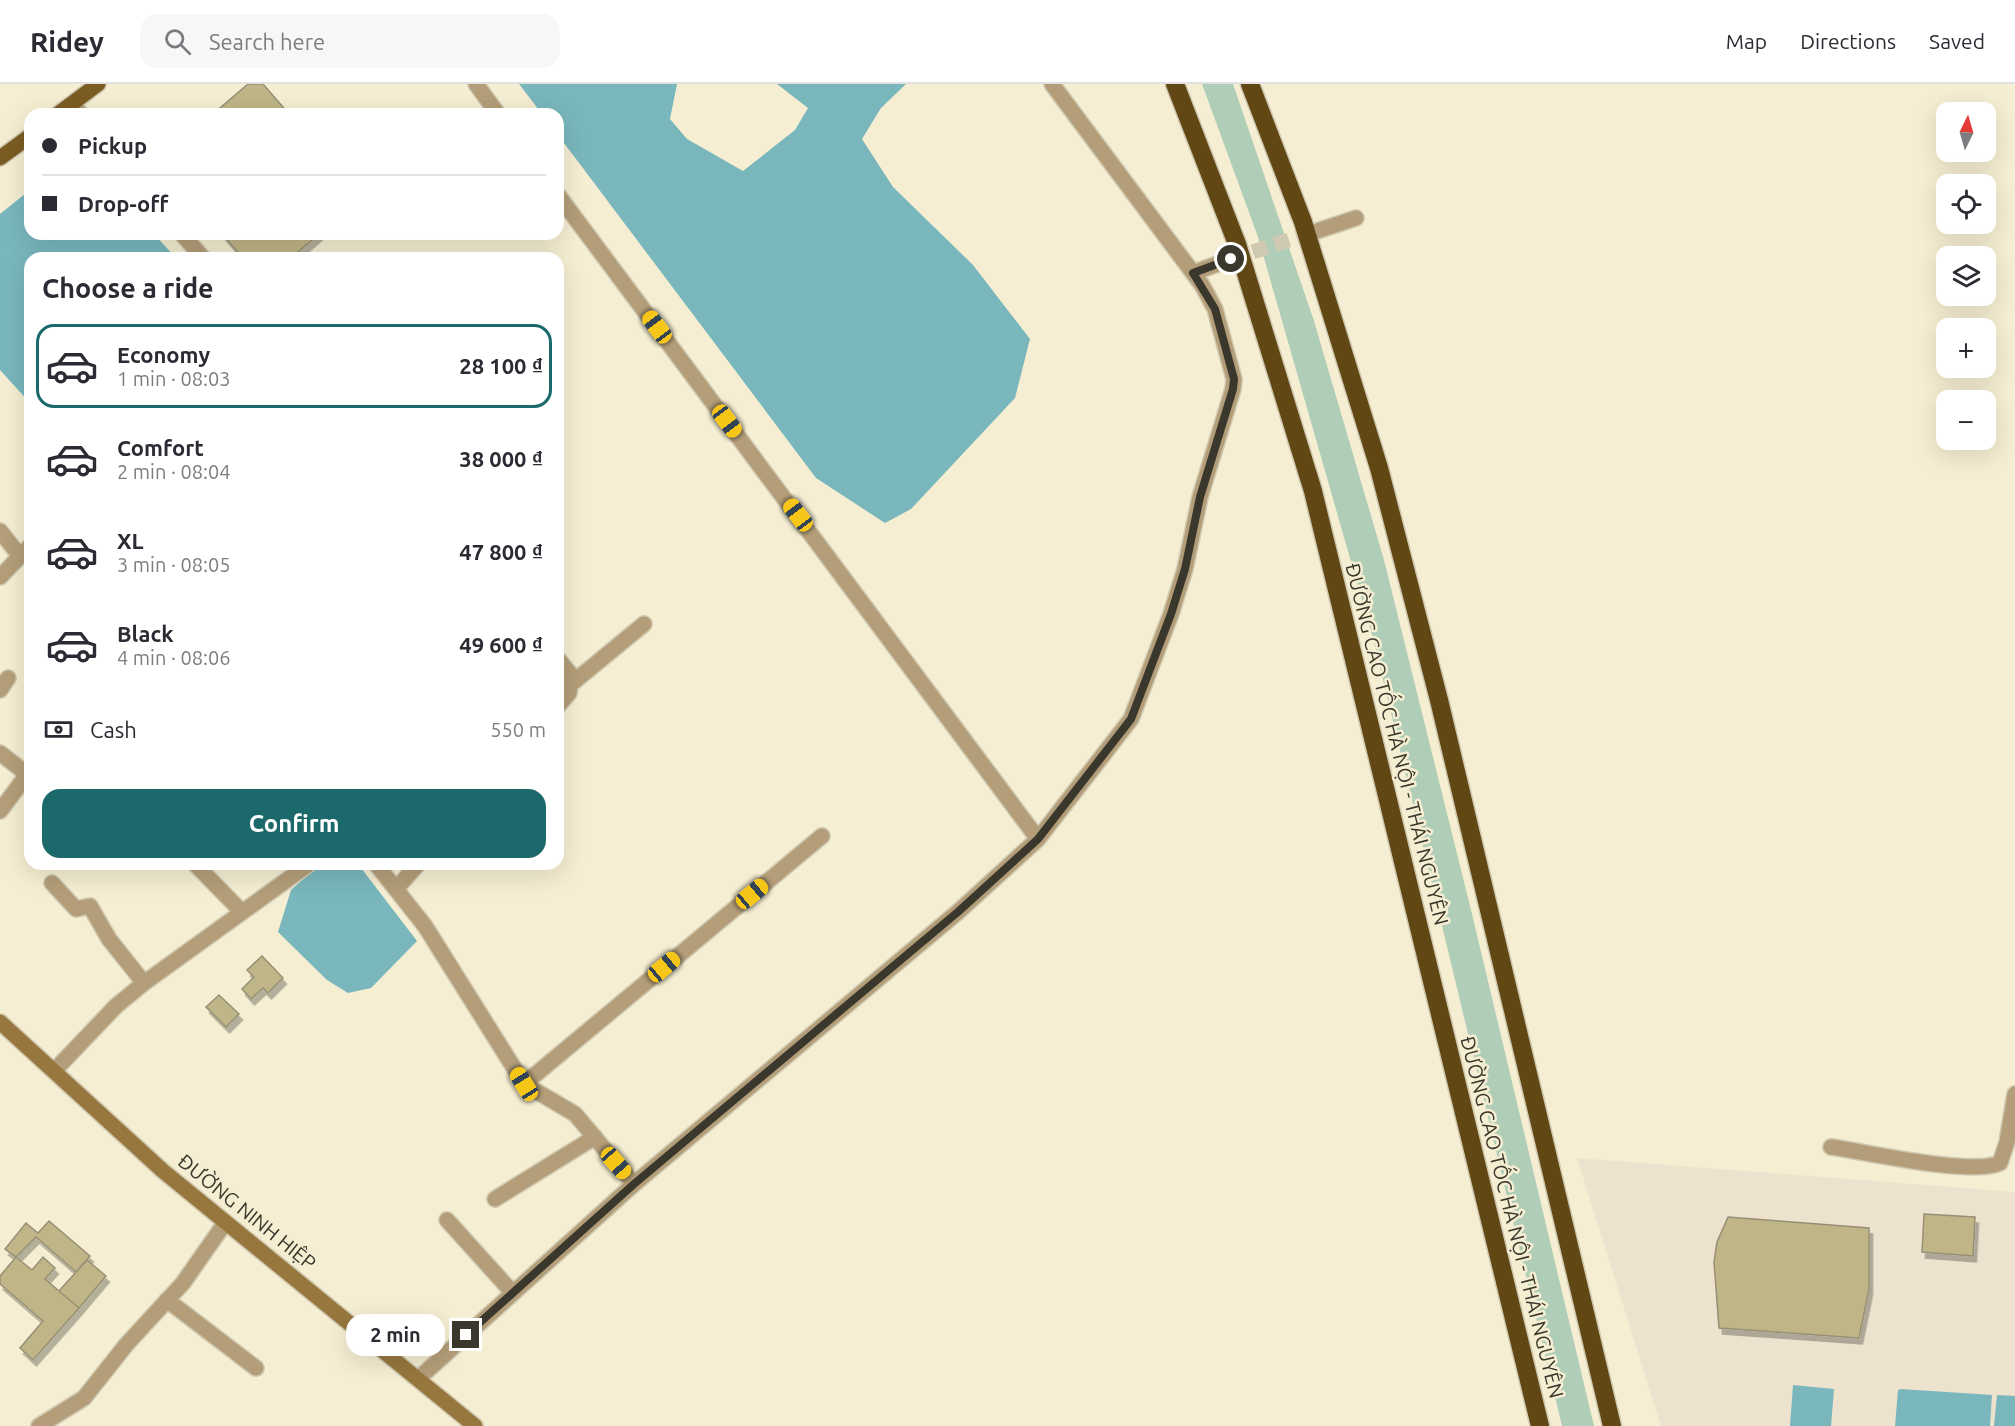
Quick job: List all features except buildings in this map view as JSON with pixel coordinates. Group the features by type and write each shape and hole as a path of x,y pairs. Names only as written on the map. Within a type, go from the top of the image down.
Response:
{"highway":[{"name":"ĐƯỜNG CAO TỐC HÀ NỘI - THÁI NGUYÊN","path":"1175,84 1237,244 1313,491 1540,1426"},
{"path":"1250,84 1303,222 1379,468 1439,700 1612,1426"}],"main road":[{"path":"77,108 98,84"},
{"path":"0,158 24,140"},
{"name":"ĐƯỜNG NINH HIỆP","path":"0,1022 55,1070 93,1109 225,1223 419,1378 475,1426"}],"street":[{"path":"476,84 494,108"},
{"path":"419,1378 634,1184 959,911 1038,839 1131,719 1171,614 1185,569 1200,497 1233,389 1234,379 1215,309 1193,273 1052,84"},
{"path":"564,203 1038,839"},
{"path":"1317,231 1356,218"},
{"path":"187,240 198,252"},
{"path":"1193,273 1231,259"},
{"path":"0,531 24,550"},
{"path":"0,577 24,552"},
{"path":"570,684 644,624"},
{"path":"564,666 572,676 569,693 564,699"},
{"path":"0,753 24,769"},
{"path":"0,811 24,779"},
{"path":"524,1084 822,836"},
{"path":"201,870 242,911"},
{"path":"55,1070 116,1006 144,983 300,870"},
{"path":"381,870 425,927 524,1084 575,1114 634,1184"},
{"path":"396,889 413,870"},
{"path":"52,884 76,909 90,906 109,939 144,983"},
{"path":"1831,1147 1954,1165 1995,1165 2000,1163 2004,1153 2015,1094"},
{"path":"495,1198 595,1137"},
{"path":"447,1220 512,1292"},
{"path":"39,1426 84,1398 126,1345 183,1283 225,1223"},
{"path":"167,1300 256,1368"}],"shaded area":[{"path":"1577,1158 2015,1192 2015,1426 1661,1426"}],"green space":[{"path":"1202,84 1233,84 1314,321 1384,560 1472,914 1594,1426 1562,1426 1374,642 1258,237"}],"water":[{"path":"519,84 677,84 670,119 687,139 743,171 795,130 808,108 777,84 906,84 881,108 862,139 893,187 973,265 1030,339 1015,398 911,509 885,523 816,478 564,143 564,108 537,108"},
{"path":"24,195 24,240 160,240 170,252 24,252 24,396 0,370 0,214"},
{"path":"313,870 363,870 417,941 371,988 348,993 327,980 278,932 291,890"},
{"path":"1793,1385 1834,1389 1831,1426 1790,1426"},
{"path":"1898,1390 1992,1395 1990,1426 1895,1426"},
{"path":"1997,1395 2015,1396 2015,1426 1994,1426"}],"tunnel":[{"path":"1231,259 1316,231"}],"route":[{"path":"466,1335 634,1184 959,911 1038,839 1131,719 1148,678 1185,569 1200,497 1233,389 1234,379 1215,309 1193,273 1231,259"}]}
